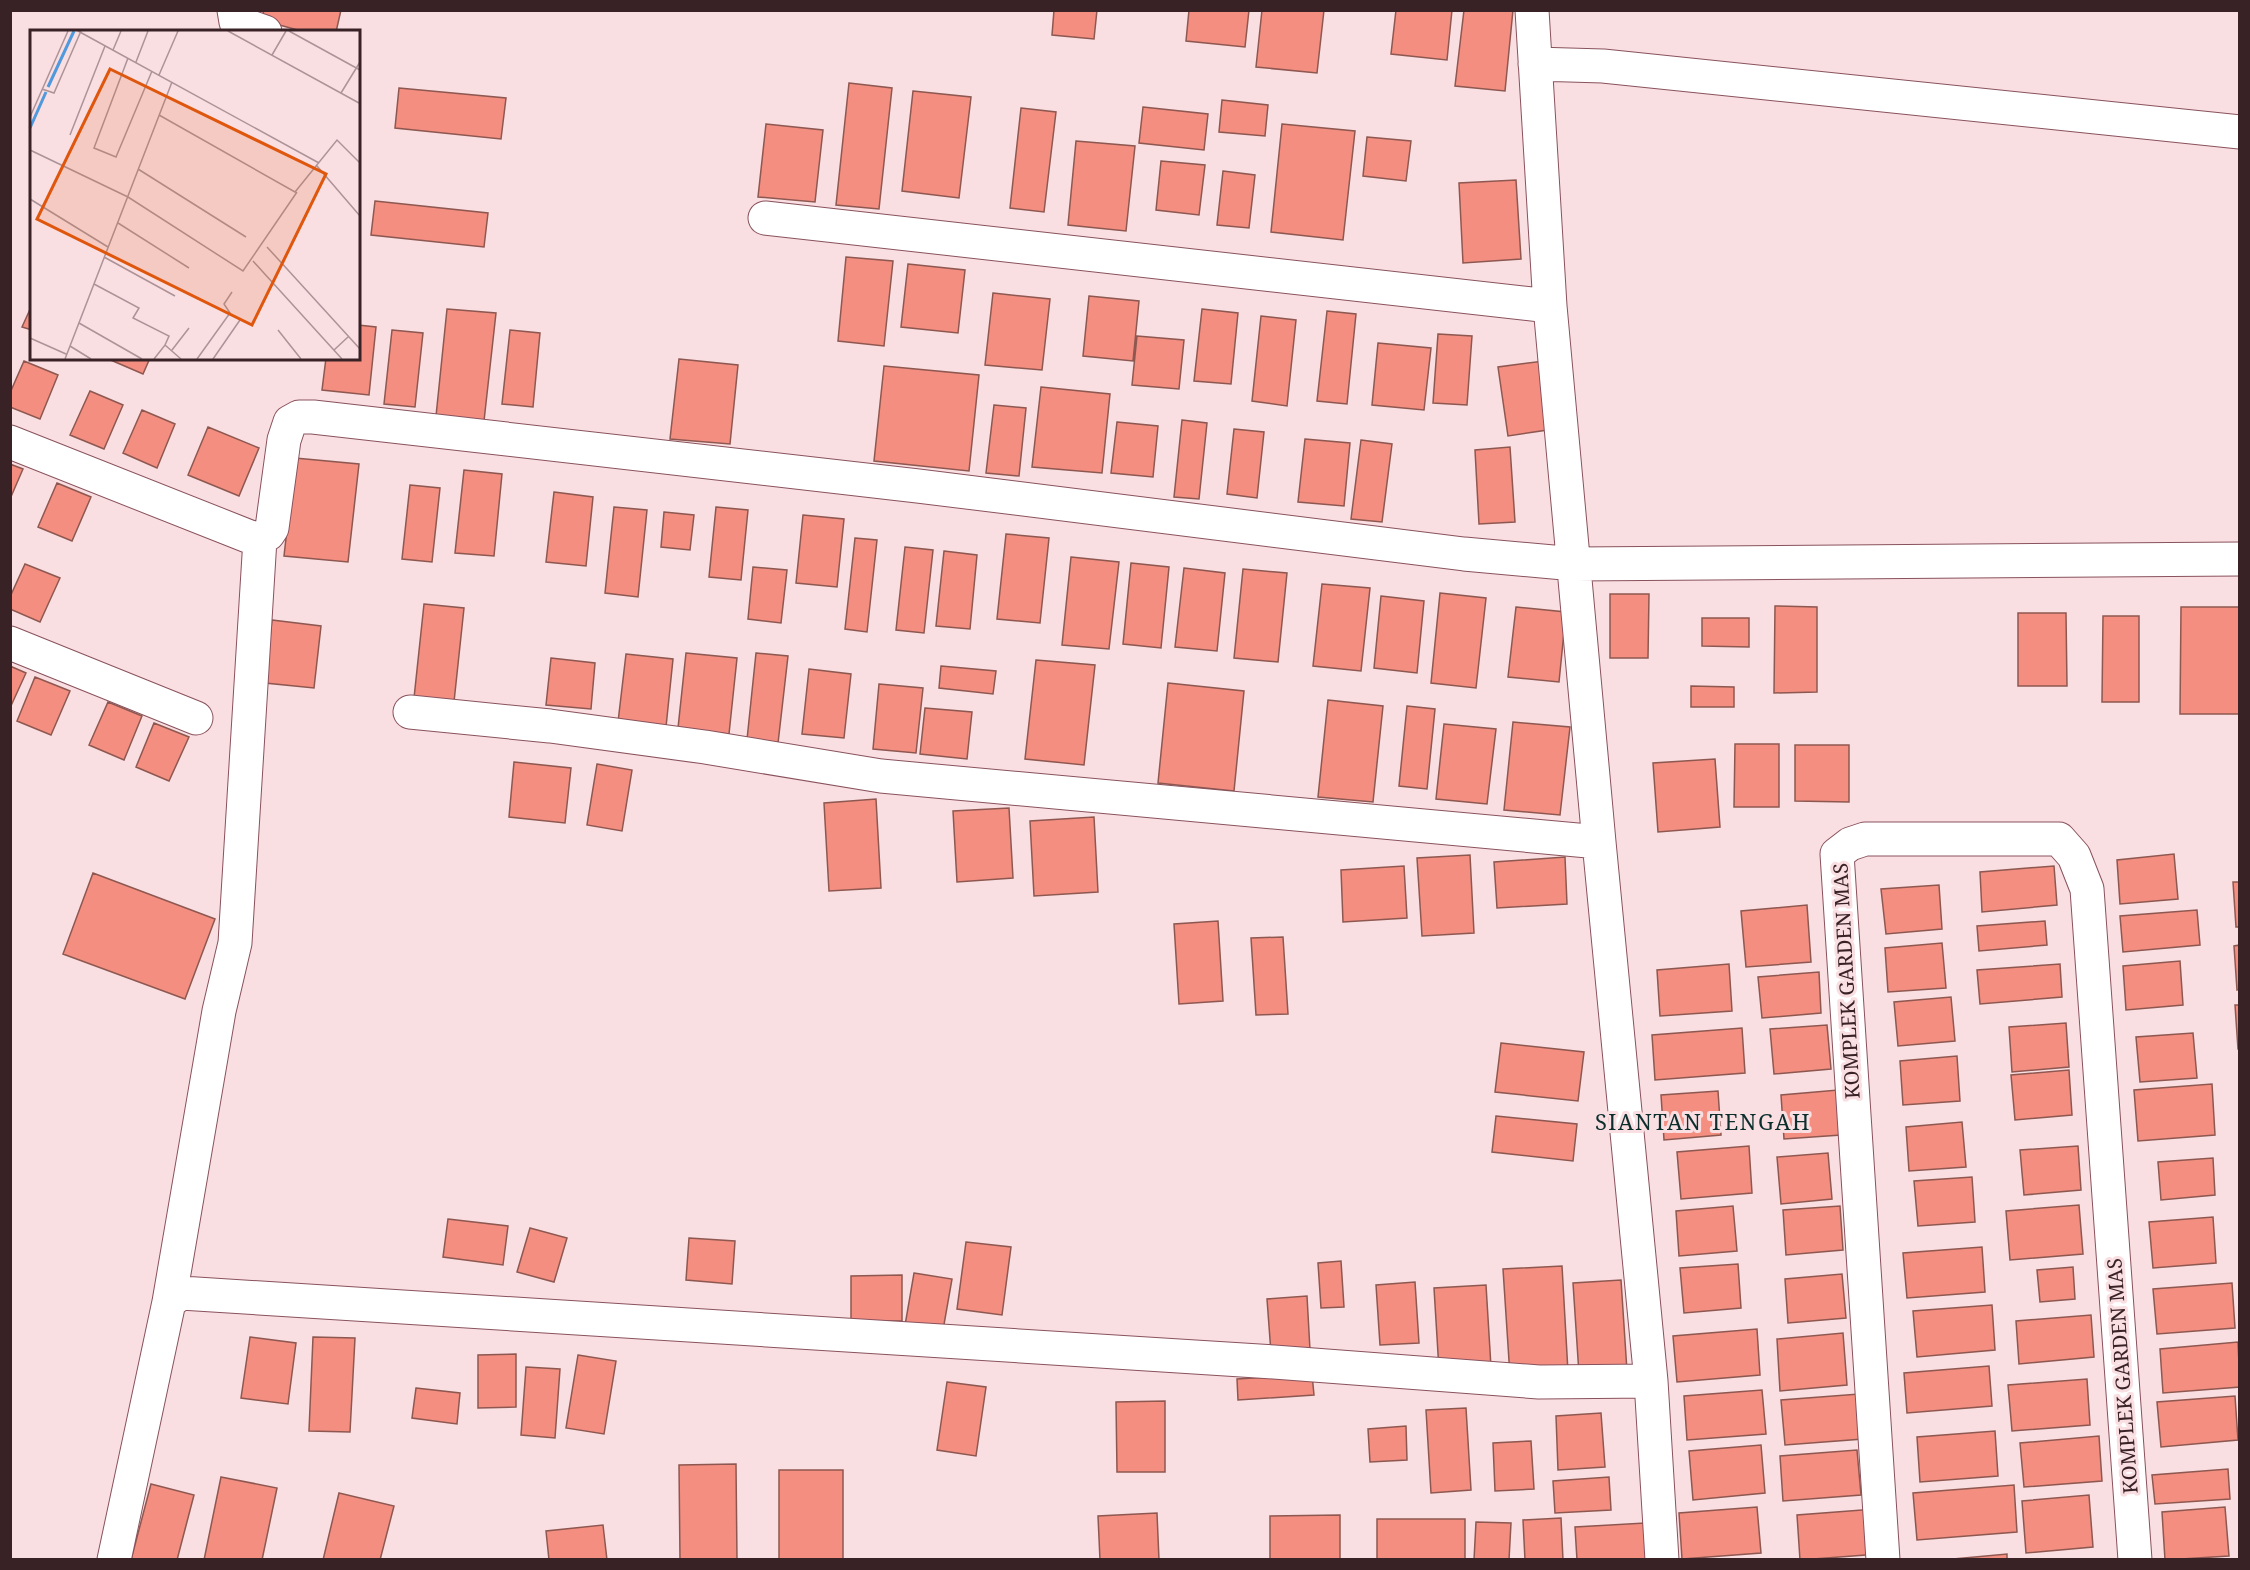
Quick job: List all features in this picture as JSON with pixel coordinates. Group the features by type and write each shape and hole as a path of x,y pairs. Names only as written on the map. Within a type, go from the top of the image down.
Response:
{"street":[{"path":"234,10 236,22 259,30"},
{"path":"1532,10 1550,306 1651,1381 1662,1560"},
{"path":"1535,64 1603,66 2240,132"},
{"path":"765,218 1550,306"},
{"path":"10,442 250,537 260,538 268,534 272,528 284,440 290,422 299,417 313,417 918,486 1464,554 1575,564 2240,559"},
{"path":"114,1560 169,1302 219,1011 235,943 260,538"},
{"path":"10,644 196,718"},
{"path":"410,711 550,726 705,747 881,776 1599,842"},
{"name":"KOMPLEK GARDEN MAS","path":"1882,1560 1837,854 1850,844 1864,839 2059,839 2074,856 2087,889 2135,1560"},
{"path":"169,1302 182,1293 189,1293 1229,1359 1539,1382 1651,1381"}],"building":[{"path":"264,10 341,10 336,30 298,30 261,20"},
{"path":"1054,10 1097,10 1094,39 1052,35"},
{"path":"1189,10 1249,10 1245,47 1186,41"},
{"path":"1262,10 1324,10 1317,73 1256,67"},
{"path":"1396,10 1452,10 1447,60 1391,54"},
{"path":"1464,10 1513,10 1505,91 1455,86"},
{"path":"849,83 892,88 879,209 836,205"},
{"path":"399,88 506,98 501,139 395,128"},
{"path":"913,91 971,97 959,198 902,191"},
{"path":"1222,100 1268,105 1265,136 1219,132"},
{"path":"1143,107 1208,114 1204,150 1139,143"},
{"path":"1021,108 1056,112 1044,212 1010,208"},
{"path":"766,124 823,130 815,202 758,197"},
{"path":"1282,124 1355,131 1343,240 1271,232"},
{"path":"1367,137 1411,141 1406,181 1363,176"},
{"path":"1076,141 1135,146 1126,231 1068,225"},
{"path":"1161,161 1205,165 1199,215 1156,210"},
{"path":"1223,171 1255,175 1249,228 1217,225"},
{"path":"1516,180 1521,259 1463,263 1459,183"},
{"path":"375,201 488,213 484,247 371,235"},
{"path":"846,257 893,261 884,346 838,341"},
{"path":"908,264 965,270 958,333 901,327"},
{"path":"993,293 1050,299 1042,370 985,365"},
{"path":"1089,296 1139,301 1133,361 1083,356"},
{"path":"30,309 30,329 22,327"},
{"path":"447,309 496,313 484,421 436,416"},
{"path":"1202,309 1238,313 1231,384 1194,381"},
{"path":"1327,311 1356,314 1347,404 1317,401"},
{"path":"1261,316 1296,320 1287,406 1252,401"},
{"path":"360,325 376,327 369,395 322,390 326,360 360,360"},
{"path":"392,330 423,333 415,407 384,404"},
{"path":"510,330 540,333 533,407 502,404"},
{"path":"1438,334 1472,336 1467,405 1433,403"},
{"path":"1137,336 1184,340 1179,389 1132,385"},
{"path":"1378,343 1431,348 1424,410 1372,405"},
{"path":"679,359 738,365 730,444 670,439"},
{"path":"111,360 149,360 143,374"},
{"path":"24,361 58,375 40,419 10,407 10,393"},
{"path":"1544,361 1554,429 1508,436 1498,367"},
{"path":"884,366 979,375 969,471 874,461"},
{"path":"1041,387 1110,394 1102,473 1032,467"},
{"path":"90,391 123,405 104,449 70,435"},
{"path":"994,405 1026,408 1019,476 986,473"},
{"path":"142,410 175,424 157,468 123,453"},
{"path":"1182,420 1207,423 1199,499 1174,497"},
{"path":"1117,422 1158,426 1153,477 1111,473"},
{"path":"208,427 259,448 239,496 188,475"},
{"path":"1234,429 1264,432 1257,498 1227,494"},
{"path":"1305,439 1350,443 1344,506 1298,502"},
{"path":"1361,440 1392,444 1382,522 1351,519"},
{"path":"1510,447 1515,522 1479,524 1475,450"},
{"path":"295,458 359,464 348,562 284,556"},
{"path":"10,464 23,469 10,499"},
{"path":"464,470 502,474 494,556 455,553"},
{"path":"57,483 91,497 72,541 38,527"},
{"path":"410,485 440,488 432,562 402,559"},
{"path":"554,492 593,497 586,566 546,562"},
{"path":"614,507 647,510 638,597 605,593"},
{"path":"716,507 748,510 741,580 709,577"},
{"path":"664,512 694,515 690,550 661,547"},
{"path":"803,515 844,519 837,587 796,583"},
{"path":"1006,534 1049,538 1040,623 997,619"},
{"path":"855,538 877,540 867,632 845,629"},
{"path":"905,547 933,550 924,633 896,630"},
{"path":"944,551 977,555 970,629 936,626"},
{"path":"1071,557 1119,562 1109,649 1062,645"},
{"path":"1131,563 1169,567 1161,648 1123,644"},
{"path":"25,564 60,578 40,622 10,609 10,597"},
{"path":"753,567 787,570 781,623 748,619"},
{"path":"1184,568 1225,573 1217,651 1175,647"},
{"path":"1243,569 1287,573 1278,662 1234,658"},
{"path":"1322,584 1370,588 1361,671 1313,666"},
{"path":"1440,593 1486,598 1476,688 1431,683"},
{"path":"1610,594 1649,594 1648,658 1610,658"},
{"path":"1381,596 1424,601 1417,673 1374,668"},
{"path":"424,604 464,608 454,702 414,698"},
{"path":"1775,606 1817,607 1817,692 1774,693"},
{"path":"1516,607 1566,612 1559,682 1508,677"},
{"path":"2181,607 2240,607 2240,714 2180,714"},
{"path":"2018,613 2066,613 2067,686 2018,686"},
{"path":"2103,616 2139,616 2139,702 2102,702"},
{"path":"1702,618 1749,618 1749,647 1702,646"},
{"path":"272,620 321,626 314,688 265,683"},
{"path":"686,653 737,658 729,734 678,728"},
{"path":"756,653 788,656 777,752 746,749"},
{"path":"626,654 673,659 666,727 618,722"},
{"path":"551,658 595,663 591,709 546,705"},
{"path":"1036,660 1095,665 1084,765 1025,759"},
{"path":"10,666 26,673 10,708"},
{"path":"941,666 996,671 993,694 939,688"},
{"path":"809,669 851,674 844,738 802,734"},
{"path":"35,677 70,691 51,735 17,721"},
{"path":"1168,683 1244,691 1234,791 1158,783"},
{"path":"879,684 923,688 916,753 873,749"},
{"path":"1691,686 1734,687 1734,707 1691,707"},
{"path":"1328,700 1383,706 1373,802 1318,797"},
{"path":"108,702 142,716 124,760 89,745"},
{"path":"1407,706 1435,709 1427,789 1399,786"},
{"path":"925,708 972,712 967,759 920,754"},
{"path":"1513,722 1570,727 1560,815 1504,810"},
{"path":"154,723 189,737 169,781 136,767"},
{"path":"1444,724 1496,729 1487,804 1436,799"},
{"path":"1735,744 1779,744 1779,807 1734,807"},
{"path":"1795,745 1849,745 1849,802 1795,801"},
{"path":"1715,759 1720,827 1658,832 1653,763"},
{"path":"514,762 571,768 565,823 509,817"},
{"path":"597,764 632,770 622,831 587,825"},
{"path":"876,799 881,888 829,891 824,803"},
{"path":"1009,808 1013,878 957,882 953,811"},
{"path":"1094,817 1098,892 1034,896 1030,821"},
{"path":"2174,854 2178,899 2120,904 2117,860"},
{"path":"1470,855 1474,933 1422,936 1417,858"},
{"path":"1565,857 1567,904 1497,908 1494,862"},
{"path":"1404,866 1407,918 1343,922 1341,870"},
{"path":"2054,866 2057,905 1982,912 1980,872"},
{"path":"93,873 215,919 185,999 63,954"},
{"path":"2233,882 2240,882 2240,927 2236,927"},
{"path":"1939,885 1942,929 1886,934 1881,889"},
{"path":"1807,905 1811,962 1746,967 1741,911"},
{"path":"2197,910 2200,945 2123,952 2120,916"},
{"path":"1218,921 1223,1001 1179,1004 1174,924"},
{"path":"2045,921 2047,945 1979,951 1977,926"},
{"path":"1283,937 1288,1014 1256,1015 1251,938"},
{"path":"1942,943 1946,988 1888,992 1885,948"},
{"path":"2240,945 2240,989 2237,990 2234,946"},
{"path":"2180,961 2183,1005 2126,1010 2123,966"},
{"path":"1729,964 1732,1011 1660,1016 1657,970"},
{"path":"2060,964 2062,997 1980,1004 1977,970"},
{"path":"1819,972 1821,1013 1762,1018 1758,977"},
{"path":"1951,997 1955,1041 1898,1046 1894,1002"},
{"path":"2235,1005 2240,1005 2240,1049 2238,1049"},
{"path":"2066,1023 2069,1067 2012,1072 2009,1027"},
{"path":"1827,1025 1831,1069 1774,1074 1770,1029"},
{"path":"1742,1028 1745,1073 1655,1080 1652,1035"},
{"path":"2193,1033 2197,1078 2140,1082 2136,1037"},
{"path":"1501,1043 1584,1052 1578,1101 1495,1092"},
{"path":"1957,1056 1960,1101 1903,1105 1900,1061"},
{"path":"2069,1070 2072,1115 2015,1120 2011,1075"},
{"path":"2212,1084 2215,1135 2138,1141 2134,1090"},
{"path":"1838,1090 1841,1135 1784,1139 1781,1095"},
{"path":"1718,1091 1721,1135 1664,1140 1661,1095"},
{"path":"1496,1116 1577,1124 1573,1161 1492,1152"},
{"path":"1962,1122 1966,1167 1909,1171 1906,1127"},
{"path":"1749,1146 1752,1193 1681,1199 1677,1152"},
{"path":"2078,1146 2081,1190 2024,1195 2020,1150"},
{"path":"1828,1153 1832,1199 1781,1204 1777,1157"},
{"path":"2213,1158 2215,1195 2161,1200 2158,1162"},
{"path":"1972,1177 1975,1222 1918,1226 1914,1181"},
{"path":"2079,1205 2083,1254 2010,1260 2006,1211"},
{"path":"1733,1206 1737,1251 1679,1256 1676,1211"},
{"path":"1840,1206 1843,1250 1786,1255 1783,1210"},
{"path":"2213,1217 2216,1263 2153,1268 2149,1222"},
{"path":"448,1219 508,1226 503,1265 443,1257"},
{"path":"530,1228 567,1238 554,1282 517,1272"},
{"path":"689,1238 735,1241 732,1284 686,1280"},
{"path":"966,1242 1011,1247 1002,1315 957,1309"},
{"path":"1982,1247 1985,1292 1907,1298 1903,1253"},
{"path":"1341,1261 1344,1307 1321,1308 1318,1263"},
{"path":"1738,1264 1741,1308 1684,1313 1680,1268"},
{"path":"1562,1266 1568,1372 1510,1376 1503,1269"},
{"path":"2073,1267 2075,1299 2040,1302 2037,1270"},
{"path":"914,1273 952,1279 942,1336 904,1331"},
{"path":"1842,1274 1846,1318 1788,1323 1785,1279"},
{"path":"902,1275 902,1321 851,1321 851,1276"},
{"path":"1621,1280 1627,1371 1579,1374 1573,1283"},
{"path":"1415,1282 1419,1343 1380,1345 1376,1285"},
{"path":"2232,1283 2235,1328 2157,1334 2153,1289"},
{"path":"1486,1285 1491,1367 1439,1370 1434,1288"},
{"path":"1307,1296 1310,1350 1271,1353 1267,1299"},
{"path":"1992,1305 1995,1350 1917,1357 1913,1311"},
{"path":"2091,1315 2094,1357 2019,1364 2016,1321"},
{"path":"1757,1329 1760,1375 1677,1382 1673,1336"},
{"path":"1843,1333 1847,1385 1780,1391 1777,1339"},
{"path":"250,1337 296,1343 288,1404 241,1398"},
{"path":"313,1337 355,1338 350,1432 309,1431"},
{"path":"2238,1342 2240,1387 2163,1393 2160,1349"},
{"path":"516,1354 516,1407 478,1408 478,1355"},
{"path":"578,1355 616,1361 604,1434 566,1428"},
{"path":"1989,1366 1992,1406 1907,1413 1904,1373"},
{"path":"526,1367 560,1369 555,1438 521,1435"},
{"path":"1312,1374 1314,1395 1238,1400 1237,1379"},
{"path":"2087,1379 2090,1425 2012,1431 2008,1385"},
{"path":"947,1382 986,1387 976,1456 937,1450"},
{"path":"416,1388 460,1393 457,1424 412,1418"},
{"path":"1762,1390 1766,1434 1687,1440 1684,1396"},
{"path":"1859,1394 1863,1439 1785,1445 1781,1400"},
{"path":"2235,1396 2238,1440 2161,1447 2157,1402"},
{"path":"1165,1401 1165,1472 1117,1472 1116,1402"},
{"path":"1466,1408 1471,1490 1431,1493 1426,1410"},
{"path":"1601,1413 1605,1467 1558,1470 1556,1416"},
{"path":"1406,1426 1407,1460 1370,1462 1368,1429"},
{"path":"1995,1431 1998,1476 1920,1482 1917,1437"},
{"path":"2099,1436 2102,1481 2024,1487 2020,1443"},
{"path":"1531,1441 1534,1489 1495,1491 1493,1443"},
{"path":"1761,1445 1765,1493 1693,1500 1689,1451"},
{"path":"1857,1450 1861,1495 1783,1501 1780,1456"},
{"path":"736,1464 737,1560 680,1560 679,1465"},
{"path":"2228,1469 2230,1499 2155,1504 2152,1475"},
{"path":"779,1470 843,1470 843,1560 779,1560"},
{"path":"221,1477 277,1488 262,1560 204,1560"},
{"path":"1609,1477 1611,1510 1555,1513 1553,1481"},
{"path":"151,1484 194,1495 177,1560 131,1560"},
{"path":"2014,1485 2017,1532 1917,1540 1913,1493"},
{"path":"339,1493 394,1506 380,1560 323,1560"},
{"path":"2089,1495 2093,1547 2026,1553 2022,1501"},
{"path":"1757,1507 1761,1553 1682,1559 1679,1513"},
{"path":"2225,1507 2229,1556 2165,1560 2162,1512"},
{"path":"1875,1509 1879,1554 1800,1560 1797,1515"},
{"path":"1157,1513 1159,1560 1100,1560 1098,1516"},
{"path":"1340,1515 1340,1560 1270,1560 1270,1516"},
{"path":"1561,1518 1563,1560 1525,1560 1523,1520"},
{"path":"1377,1519 1465,1519 1465,1560 1377,1560"},
{"path":"1476,1522 1511,1523 1509,1560 1474,1560"},
{"path":"1645,1523 1647,1560 1577,1560 1575,1527"},
{"path":"603,1525 607,1560 549,1560 546,1531"},
{"path":"2007,1554 2007,1560 1942,1560"}],"district":[{"name":"SIANTAN TENGAH","path":"1703,1121"}]}
